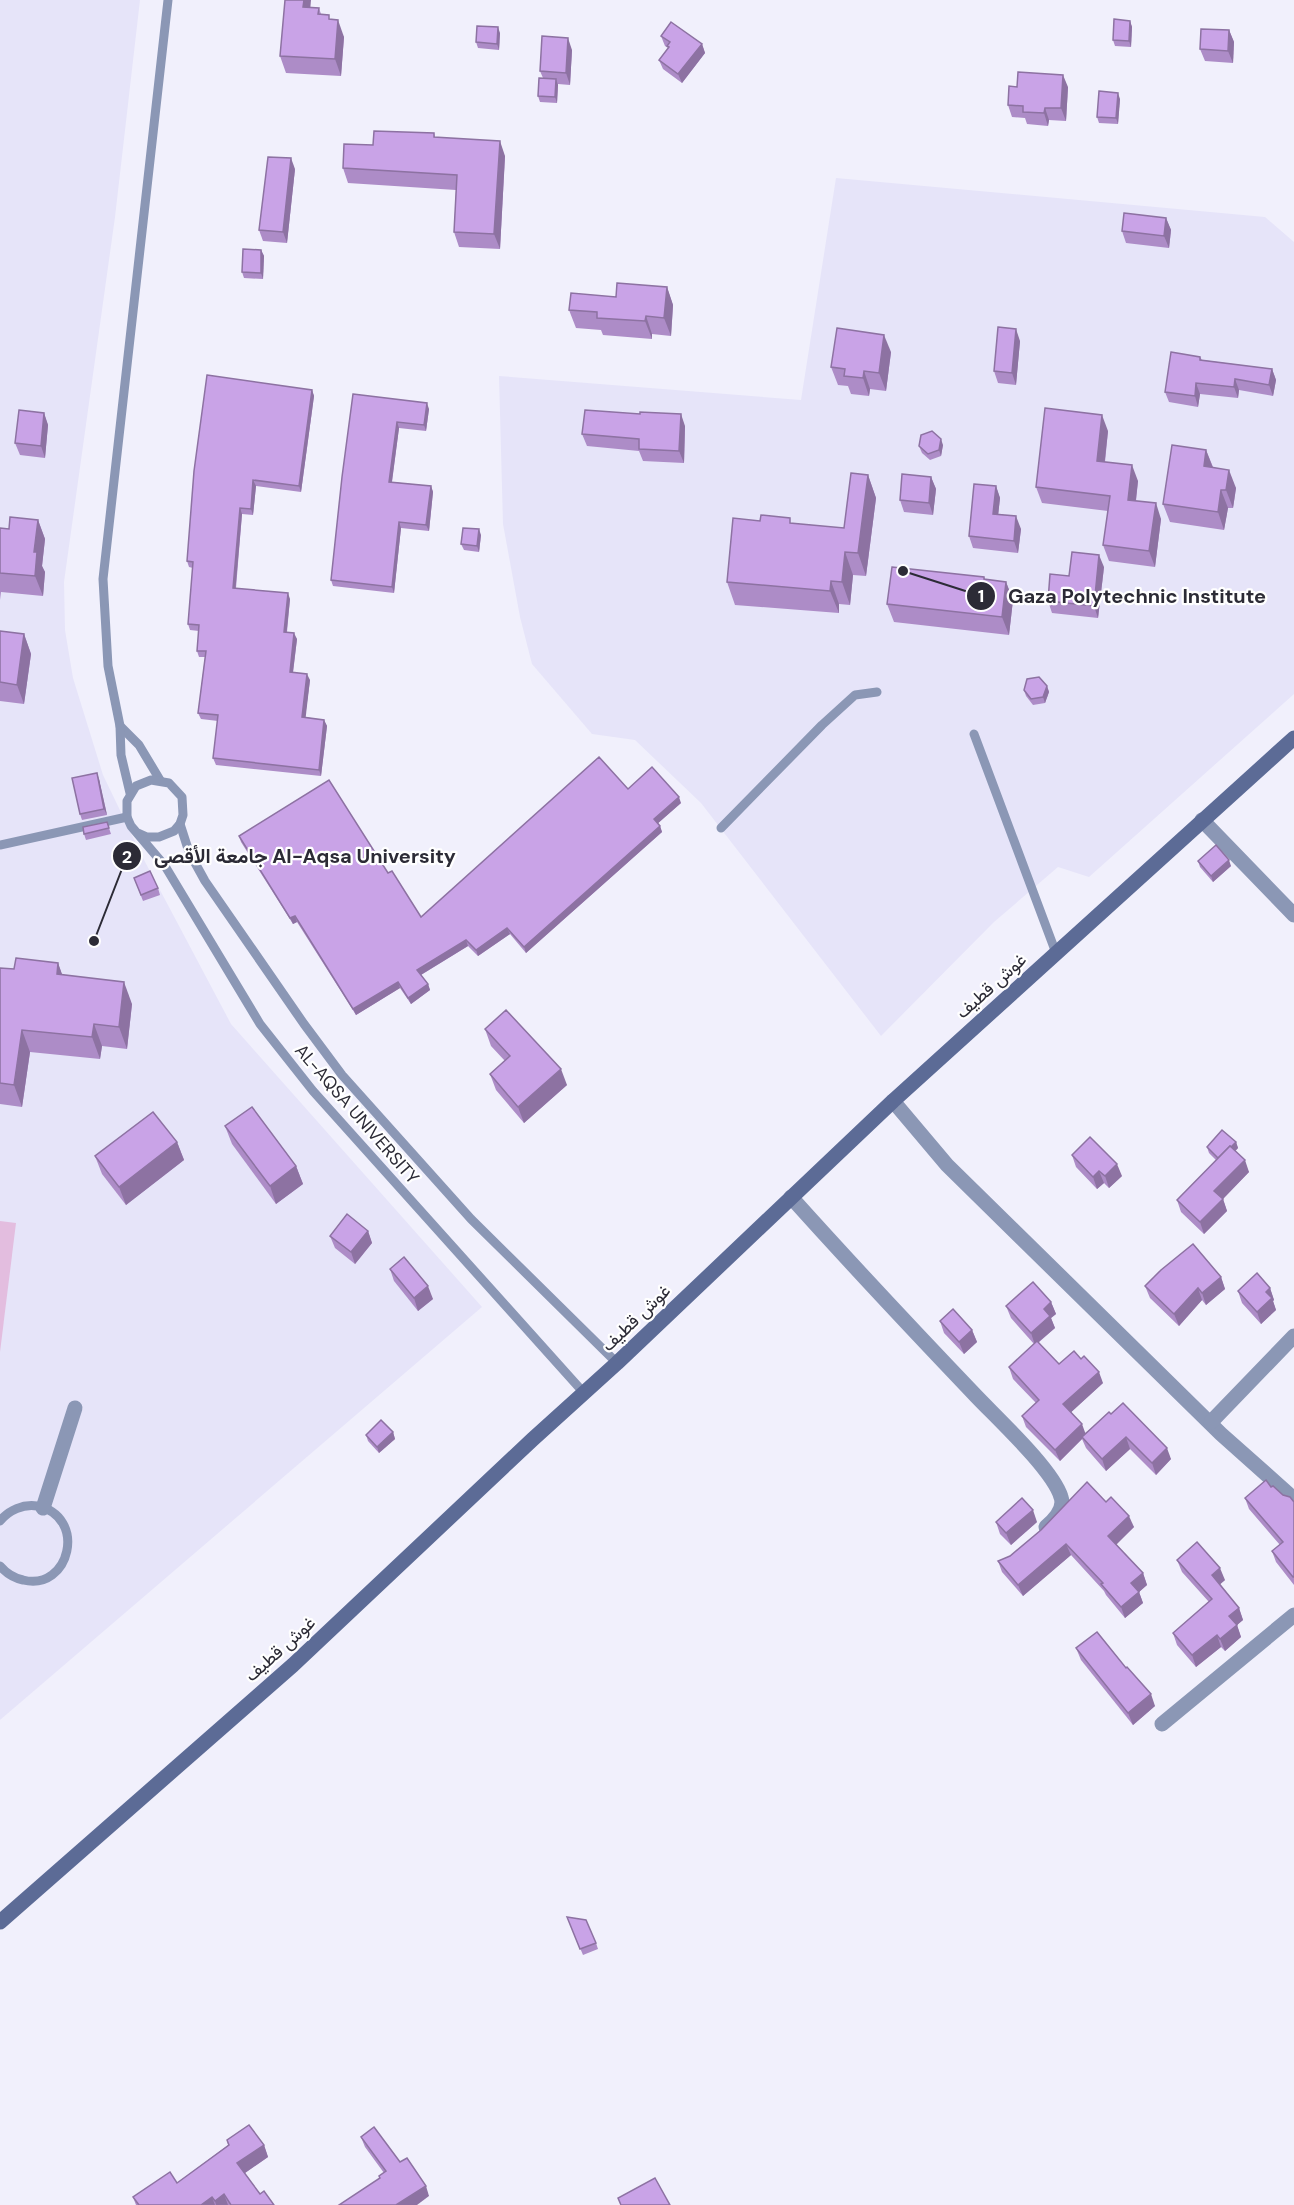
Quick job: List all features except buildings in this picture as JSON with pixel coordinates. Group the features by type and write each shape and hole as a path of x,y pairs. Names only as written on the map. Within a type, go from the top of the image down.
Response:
{"main road":[{"name":"غوش قطيف","path":"0,1922 293,1665 617,1364 893,1101 1294,738"}],"street":[{"path":"1202,820 1294,915"},
{"path":"893,1101 947,1165 1221,1434 1294,1499"},
{"path":"791,1197 868,1283 1053,1480 1062,1499 1062,1507 1033,1539"},
{"path":"1211,1422 1294,1336"},
{"path":"43,1508 75,1408"},
{"path":"1162,1724 1294,1615"}],"lane":[{"path":"130,793 143,782 160,780 169,783 182,797 183,815 180,824 174,831 159,837 147,837 138,833 127,817 125,809 130,793 121,755 120,726 108,666 103,579 168,0"},
{"path":"721,828 822,725 855,695 877,692"},
{"path":"120,726 139,745 160,780"},
{"path":"974,734 1056,954"},
{"path":"0,845 127,817"},
{"name":"AL-AQSA UNIVERSITY","path":"180,824 189,852 205,881 342,1075 471,1219 617,1364"},
{"name":"AL-AQSA UNIVERSITY","path":"138,833 165,866 260,1024 285,1057 584,1393"},
{"path":"0,1521 11,1511 21,1507 32,1505 43,1508 62,1522 69,1546 66,1558 59,1568 50,1576 38,1581 14,1578 0,1566"}],"shaded area":[{"path":"0,0 140,0 115,217 64,582 65,630 73,678 103,775 143,858 231,1024 482,1307 0,1720"},
{"path":"836,178 1265,217 1294,242 1294,694 1089,877 1058,867 994,922 881,1036 701,803 635,740 592,734 532,664 520,617 503,524 499,376 801,400"},
{"path":"0,1221 16,1223 0,1352"}],"place":[{"name":"Gaza Polytechnic Institute","path":"903,571"},
{"name":"جامعة الأقصى Al-Aqsa University","path":"94,941"}]}
